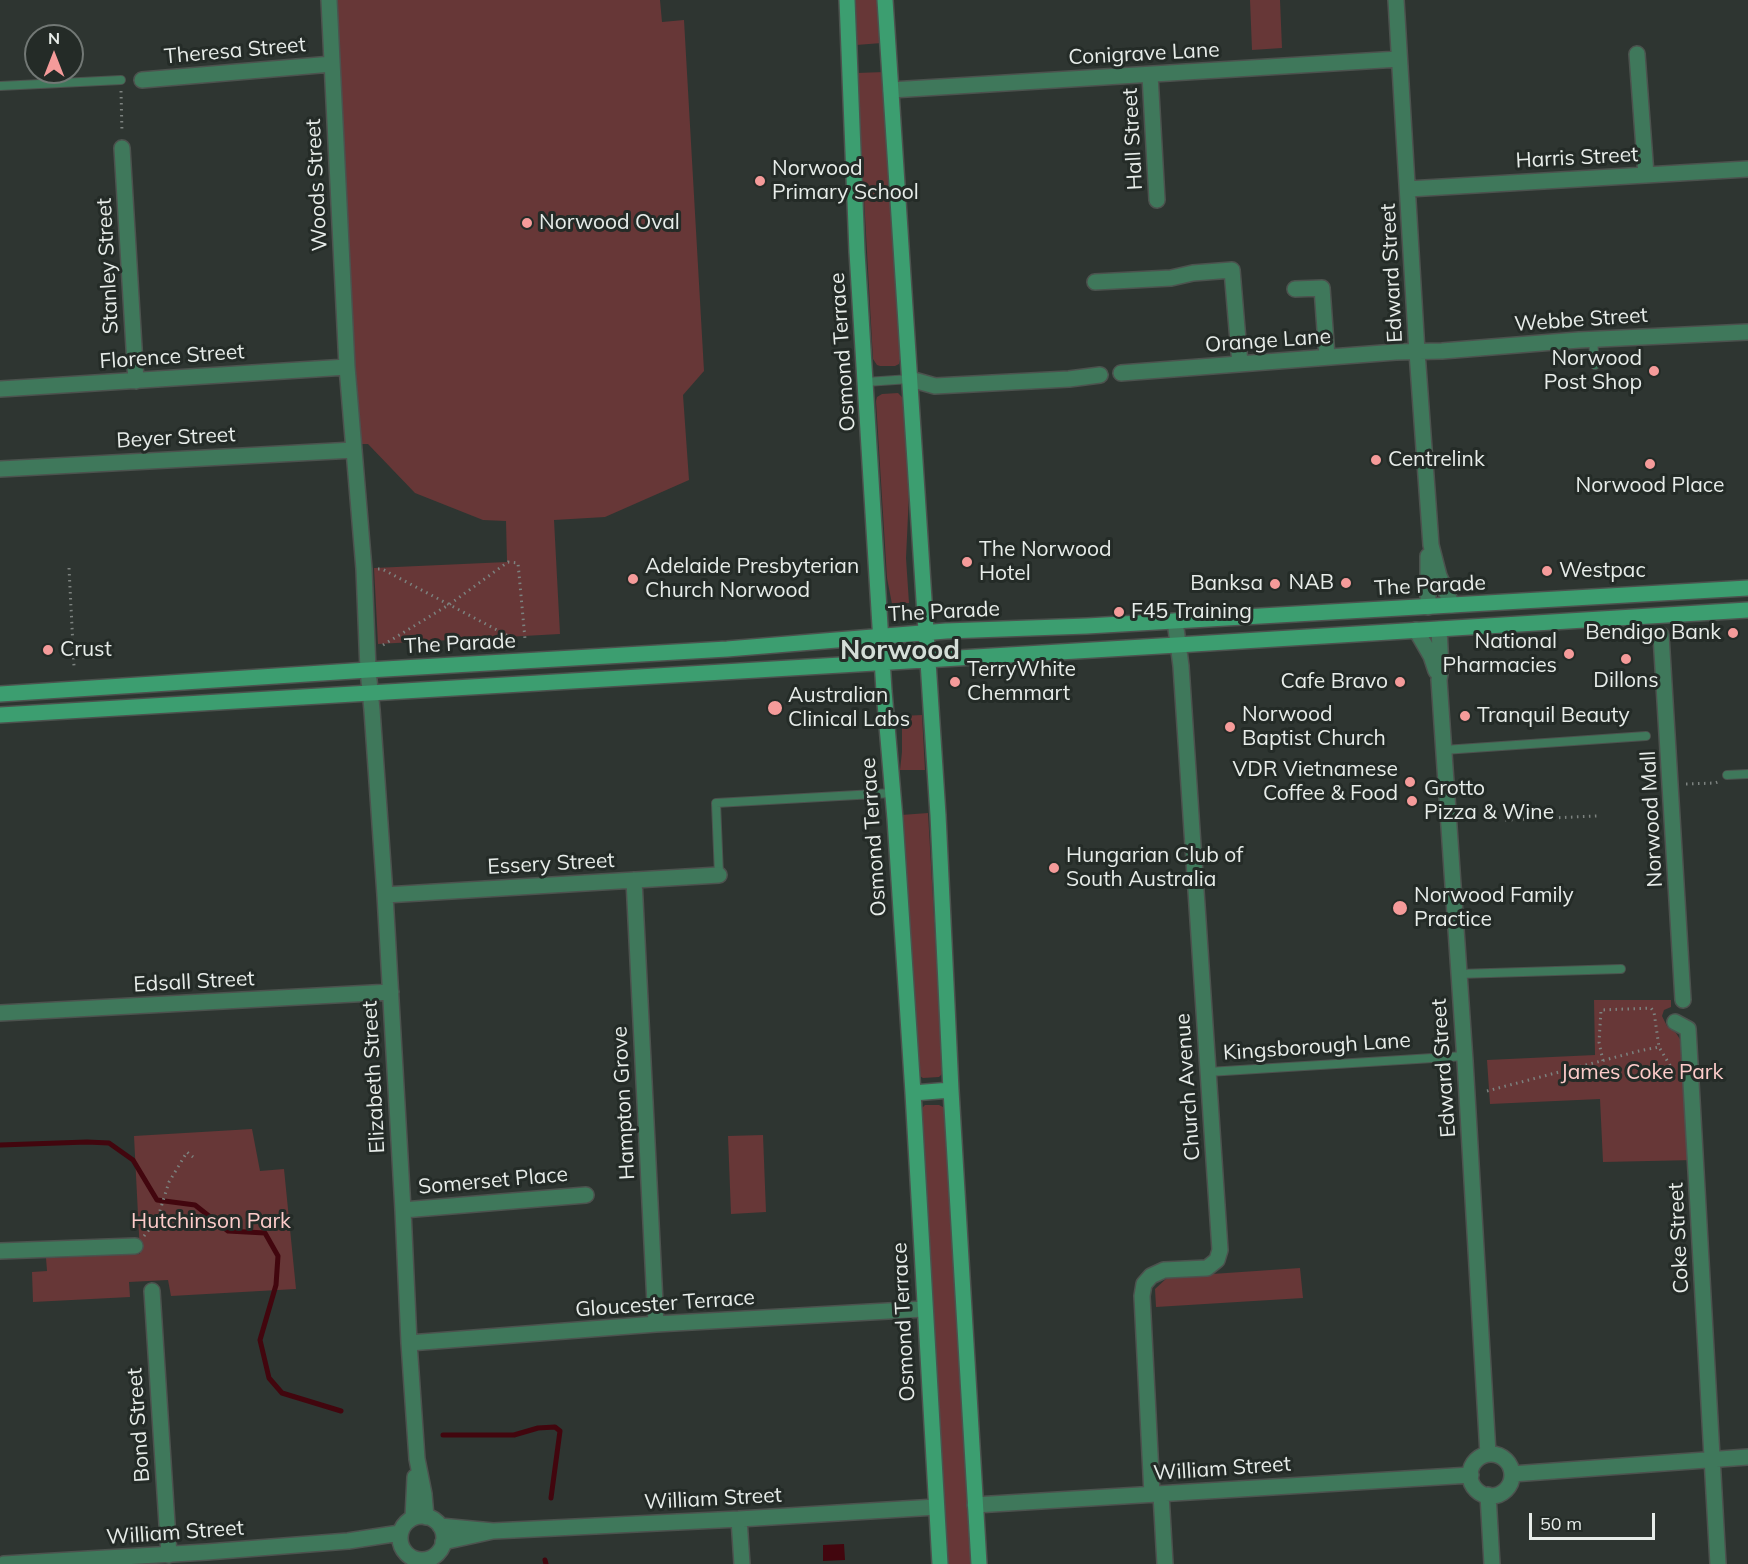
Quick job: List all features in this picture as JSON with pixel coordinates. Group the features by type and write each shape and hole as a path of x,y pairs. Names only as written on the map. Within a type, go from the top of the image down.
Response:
{"main road":[{"name":"Osmond Terrace","path":"847,0 857,252 940,1564"},
{"path":"885,0 938,815 951,1090 979,1564"},
{"name":"The Parade","path":"0,694 728,649 926,633 1748,588"},
{"path":"1428,607 1438,629"},
{"name":"The Parade","path":"0,715 1748,610"},
{"path":"619,656 620,678"},
{"path":"106,687 108,708"},
{"path":"912,1093 951,1090"}],"street":[{"name":"Woods Street","path":"329,0 347,367 354,450"},
{"name":"Edward Street","path":"1396,0 1431,544 1438,576 1452,605"},
{"path":"1637,54 1646,175"},
{"name":"Conigrave Lane","path":"891,90 1399,59"},
{"name":"Theresa Street","path":"142,80 332,64"},
{"name":"Hall Street","path":"1150,75 1157,200"},
{"name":"Stanley Street","path":"122,148 136,381"},
{"name":"Harris Street","path":"1408,189 1748,169"},
{"path":"1095,282 1171,278 1193,273 1232,270 1240,364"},
{"path":"1295,289 1322,288 1327,357"},
{"name":"Webbe Street","path":"1417,352 1593,339 1748,332"},
{"name":"Orange Lane","path":"1121,373 1417,352"},
{"name":"Florence Street","path":"0,389 347,367"},
{"path":"910,379 935,386 1069,379 1100,375"},
{"name":"Beyer Street","path":"0,469 354,450"},
{"name":"Elizabeth Street","path":"354,450 364,569 368,670 391,993 417,1460 413,1500 419,1517"},
{"name":"Edward Street","path":"1428,607 1427,561 1431,544"},
{"name":"Church Avenue","path":"1156,1494 1142,1296 1144,1284 1151,1276 1164,1270 1207,1268 1217,1260 1220,1250 1181,666 1175,621"},
{"name":"Edward Street","path":"1438,629 1441,668 1439,680 1465,1056 1488,1454"},
{"name":"Edward Street","path":"1416,630 1431,656 1439,680"},
{"name":"Norwood Mall","path":"1661,635 1683,1000"},
{"name":"Essery Street","path":"385,895 719,875"},
{"name":"Hampton Grove","path":"634,880 656,1324"},
{"name":"Edsall Street","path":"0,1013 391,993"},
{"name":"Coke Street","path":"1675,1022 1688,1029 1712,1460"},
{"name":"Somerset Place","path":"403,1210 586,1195"},
{"path":"0,1251 135,1246"},
{"name":"Bond Street","path":"152,1291 169,1555"},
{"name":"Gloucester Terrace","path":"409,1343 656,1324 924,1309"},
{"path":"1488,1454 1502,1457 1508,1462 1512,1474 1511,1481 1502,1492 1496,1495 1488,1495 1475,1488 1471,1475 1476,1461 1488,1454"},
{"path":"1512,1474 1748,1457"},
{"path":"1712,1460 1718,1564"},
{"name":"William Street","path":"975,1505 1471,1475"},
{"path":"1156,1494 1165,1564"},
{"path":"1488,1495 1492,1564"},
{"name":"William Street","path":"440,1526 493,1531 936,1507"},
{"path":"419,1517 432,1519 440,1526 444,1534 438,1553 425,1561 407,1554 401,1539 404,1525 419,1517"},
{"path":"739,1519 742,1564"},
{"name":"William Street","path":"443,1542 493,1531"},
{"name":"William Street","path":"4,1564 401,1539"}],"lane":[{"path":"0,86 121,80"},
{"path":"1593,339 1595,365"},
{"path":"866,382 910,379"},
{"path":"1444,750 1646,736"},
{"path":"1727,775 1748,774"},
{"path":"719,875 716,803 892,793"},
{"path":"1458,974 1621,969"},
{"name":"Kingsborough Lane","path":"1208,1072 1465,1056"}],"path":[{"path":"121,80 122,148"},
{"path":"379,647 450,604 508,562 518,562 525,639"},
{"path":"69,568 74,666"},
{"path":"374,569 382,569 514,639"},
{"path":"1682,784 1715,783 1727,775"},
{"path":"1506,820 1597,816"},
{"path":"1603,1061 1599,1042 1601,1010 1651,1008 1654,1012 1659,1047 1676,1076"},
{"path":"1487,1091 1659,1047"},
{"path":"157,1220 169,1182 187,1152 193,1157"}],"green space":[{"name":"Norwood Oval","path":"336,0 660,0 662,22 684,20 704,371 683,395 689,480 605,517 554,520 560,634 378,644 374,568 507,562 506,521 483,520 415,493 368,444 359,444"},
{"path":"853,0 879,0 882,43 856,45"},
{"path":"1250,0 1280,0 1282,48 1252,50"},
{"path":"884,72 901,355 899,364 895,366 880,366 873,359 857,73"},
{"path":"898,393 904,400 909,494 906,558 909,603 892,604 887,578 876,401 877,397 882,394"},
{"path":"922,715 925,770 900,770 902,716"},
{"path":"928,813 943,1073 939,1077 923,1078 918,1075 901,815"},
{"name":"James Coke Park","path":"1594,1000 1671,1000 1671,1007 1664,1010 1662,1016 1690,1055 1696,1160 1603,1162 1600,1099 1490,1104 1487,1060 1595,1055"},
{"path":"925,1105 939,1105 945,1108 973,1564 946,1564 920,1110"},
{"name":"Hutchinson Park","path":"252,1129 260,1171 284,1169 296,1289 171,1296 168,1280 129,1282 130,1297 33,1302 32,1272 47,1271 46,1258 140,1254 134,1136"},
{"path":"763,1135 766,1212 731,1214 728,1136"},
{"path":"1300,1268 1303,1298 1156,1307 1155,1289 1168,1277"}],"shaded area":[{"path":"844,1544 845,1560 823,1561 823,1545"}],"waterway":[{"path":"0,1145 109,1143 133,1160 157,1200 195,1205 228,1231 265,1233 278,1256 276,1285 260,1340 269,1378 282,1393 341,1411"},
{"path":"443,1435 514,1435 538,1428 555,1427 560,1431 551,1498"},
{"path":"545,1560 546,1564"}],"place":[{"name":"Norwood Primary School","path":"760,181"},
{"name":"Norwood Oval","path":"527,223"},
{"name":"Norwood Post Shop","path":"1654,371"},
{"name":"Centrelink","path":"1376,460"},
{"name":"Norwood Place","path":"1650,464"},
{"name":"The Norwood Hotel","path":"967,562"},
{"name":"Westpac","path":"1547,571"},
{"name":"Adelaide Presbyterian Church Norwood","path":"633,579"},
{"name":"NAB","path":"1346,583"},
{"name":"Banksa","path":"1275,584"},
{"name":"F45 Training","path":"1119,612"},
{"name":"Bendigo Bank","path":"1733,633"},
{"name":"Crust","path":"48,650"},
{"name":"National Pharmacies","path":"1569,654"},
{"name":"Dillons","path":"1626,659"},
{"name":"TerryWhite Chemmart","path":"955,682"},
{"name":"Cafe Bravo","path":"1400,682"},
{"name":"Australian Clinical Labs","path":"775,708"},
{"name":"Tranquil Beauty","path":"1465,716"},
{"name":"Norwood Baptist Church","path":"1230,727"},
{"name":"VDR Vietnamese Coffee & Food","path":"1410,782"},
{"name":"Grotto Pizza & Wine","path":"1412,801"},
{"name":"Hungarian Club of South Australia","path":"1054,868"},
{"name":"Norwood Family Practice","path":"1400,908"}],"district":[{"name":"Norwood","path":"900,651"}]}
